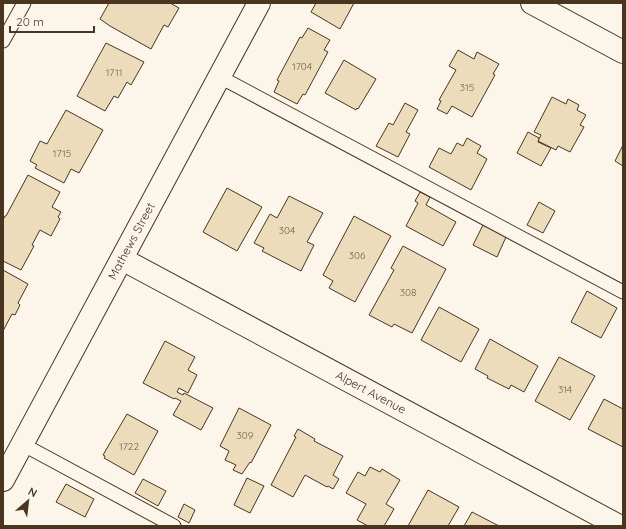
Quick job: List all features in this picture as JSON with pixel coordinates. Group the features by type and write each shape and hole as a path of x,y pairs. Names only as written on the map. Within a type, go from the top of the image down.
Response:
{"street":[{"name":"Mathews Street","path":"3,480 259,3"},
{"path":"532,3 623,52"},
{"name":"Alpert Avenue","path":"122,259 619,526"}],"lane":[{"path":"3,41 24,3"},
{"path":"220,77 623,292"},
{"path":"22,444 174,526"}],"building":[{"path":"109,3 170,3 179,8 168,27 164,25 151,49 100,19"},
{"path":"316,3 354,3 340,29 311,12"},
{"path":"308,28 330,40 324,50 328,52 305,95 303,94 297,104 274,92 279,81 277,80 300,37 302,38"},
{"path":"106,43 144,62 131,85 127,82 118,98 114,96 105,111 77,96"},
{"path":"458,50 474,59 477,52 499,64 493,74 495,75 472,117 452,106 447,114 437,109 441,101 439,100 456,70 449,66"},
{"path":"344,60 376,79 356,110 325,93"},
{"path":"552,97 566,104 568,99 579,105 577,110 586,115 580,125 584,127 570,152 558,146 556,150 538,141 541,135 534,132"},
{"path":"405,103 418,110 406,132 410,134 398,157 376,146 389,123 393,125"},
{"path":"66,110 103,130 79,173 71,169 64,183 35,168 37,165 30,161 40,141 47,144"},
{"path":"528,132 539,138 538,142 551,148 541,166 517,153"},
{"path":"467,138 481,146 477,153 487,159 471,190 429,167 439,148 451,154 457,143 463,146"},
{"path":"623,145 623,166 615,161"},
{"path":"28,175 60,192 52,207 61,212 58,217 60,219 51,236 40,230 32,245 34,246 21,270 3,261 3,220"},
{"path":"227,188 262,207 237,251 203,232"},
{"path":"420,192 430,197 426,205 456,222 443,246 406,226 418,203 415,201"},
{"path":"289,196 323,213 307,242 314,245 301,271 262,251 264,248 254,243 270,214 277,218"},
{"path":"539,202 555,211 543,233 527,225"},
{"path":"354,216 391,236 355,302 329,288 333,281 323,275"},
{"path":"483,225 506,237 497,257 473,245"},
{"path":"403,246 446,269 412,333 394,324 392,327 369,315 394,270 391,268"},
{"path":"3,270 28,284 18,303 20,305 15,315 12,314 3,331"},
{"path":"587,291 617,308 601,338 571,322"},
{"path":"439,307 479,329 461,362 421,340"},
{"path":"490,339 538,366 524,392 511,385 509,389 487,378 488,376 475,369"},
{"path":"165,341 195,357 188,370 197,375 188,393 179,388 177,392 183,395 184,393 213,408 201,430 173,415 181,401 143,383"},
{"path":"559,357 595,376 570,420 535,401"},
{"path":"604,399 623,409 623,447 588,429"},
{"path":"239,408 271,425 251,463 250,462 242,474 233,470 236,465 225,460 229,451 220,446"},
{"path":"127,414 158,431 134,475 104,458 105,456 103,455"},
{"path":"298,429 315,439 314,441 343,456 333,475 339,479 333,489 305,475 293,497 271,485 296,437 294,436"},
{"path":"370,467 380,472 382,469 400,480 386,504 394,509 384,526 368,526 357,520 366,504 346,493 358,472 365,476"},
{"path":"247,478 264,486 250,513 234,505"},
{"path":"143,479 166,491 158,506 135,493"},
{"path":"66,484 94,499 85,517 56,502"},
{"path":"428,490 459,507 448,526 408,526"},
{"path":"184,504 195,510 189,523 178,517"},
{"path":"472,512 499,526 464,526"}]}
